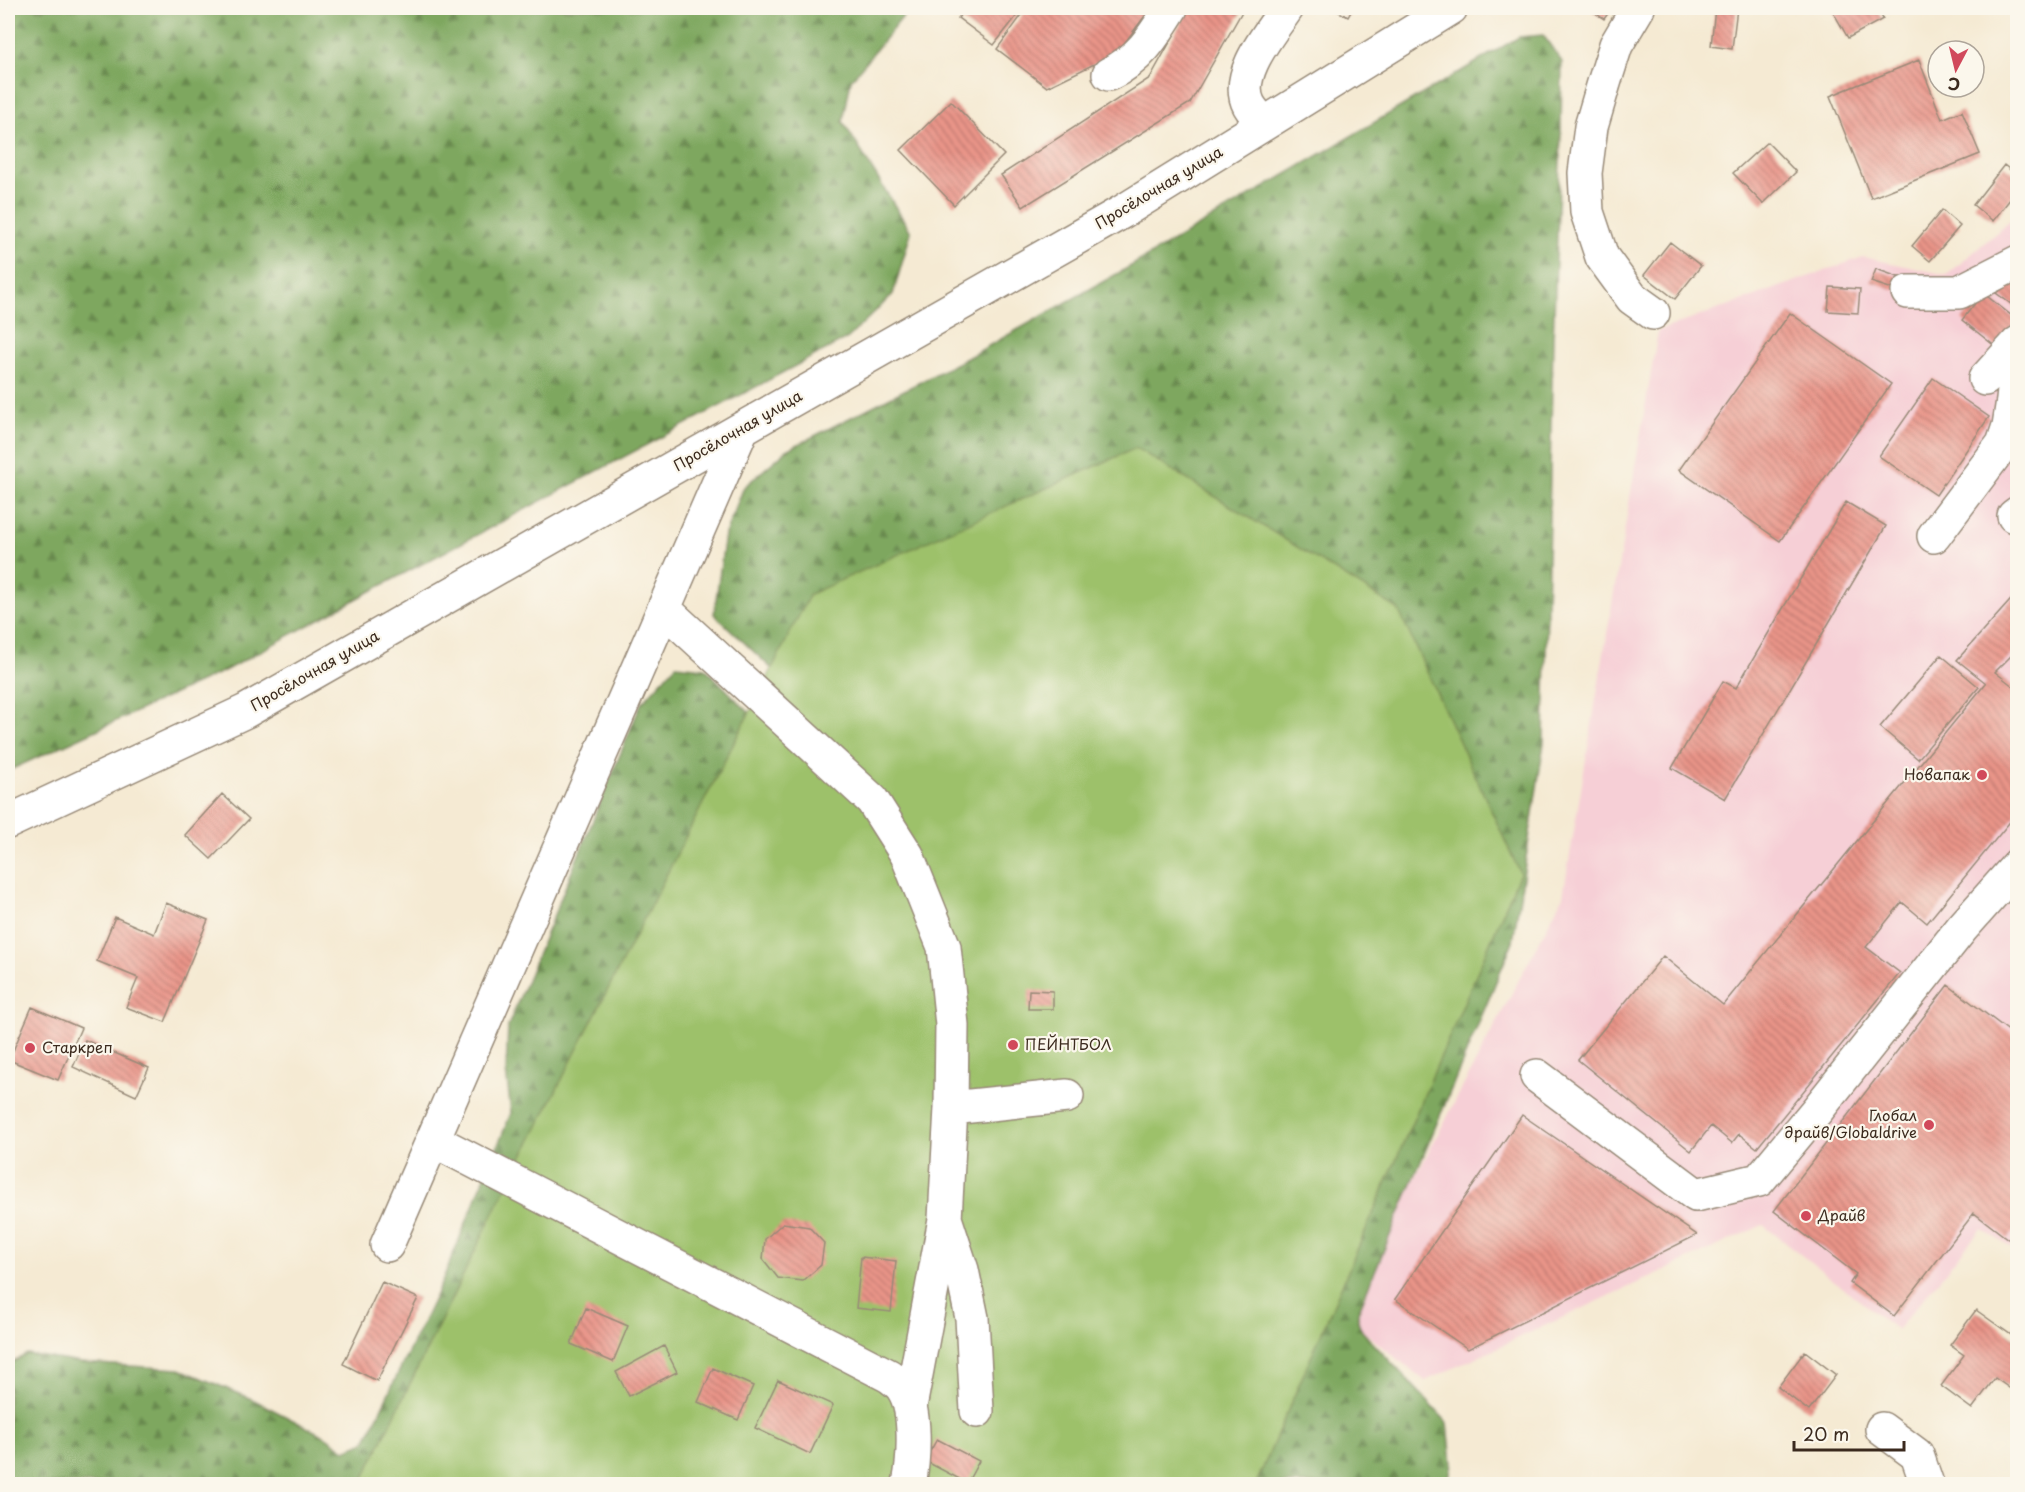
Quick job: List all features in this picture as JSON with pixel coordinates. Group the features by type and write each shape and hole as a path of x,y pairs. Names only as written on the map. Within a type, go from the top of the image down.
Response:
{"street":[{"path":"1109,74 1128,65 1146,46 1171,8"},
{"path":"1264,124 1249,105 1245,80 1252,62 1287,8"},
{"name":"Просёлочная улица","path":"8,822 246,711 1122,212 1451,8"},
{"path":"1638,8 1616,45 1607,73 1591,127 1585,173 1587,212 1602,257 1632,298 1653,313"},
{"path":"1908,292 1959,292 2018,262"},
{"path":"1984,379 2018,343"},
{"path":"1934,536 2003,444 2009,426 2018,351"},
{"path":"387,1245 742,429"},
{"path":"664,609 872,800 907,855 944,948 952,1025 951,1108 945,1219 910,1407"},
{"path":"1537,1076 1696,1195 1759,1180 1962,928 2018,865"},
{"path":"951,1108 1067,1096"},
{"path":"433,1140 889,1376 903,1388 910,1407 912,1430 909,1485"},
{"path":"945,1219 962,1270 972,1318 977,1411"},
{"path":"1882,1429 1917,1455 1927,1485"}],"shaded area":[{"path":"2017,215 2017,1251 1981,1229 1897,1330 1763,1225 1425,1381 1343,1315 1563,896 1658,331 1863,257 1947,275"}],"green space":[{"path":"8,8 910,8 851,80 843,122 911,232 893,294 848,338 226,670 8,771"},
{"path":"1543,35 1562,62 1544,743 1513,941 1358,1312 1358,1321 1362,1331 1448,1423 1452,1464 1448,1484 1081,1484 890,781 714,614 725,534 744,487 787,450 967,358 1131,266 1519,37"},
{"name":"ПЕЙНТБОЛ","path":"1136,448 1398,609 1520,873 1256,1484 361,1484 492,1216 810,594"},
{"path":"676,665 705,668 787,751 510,1484 8,1484 8,1365 27,1354 81,1363 180,1369 254,1400 326,1437 345,1450 365,1442 441,1284 511,1113 506,1071 508,1026 641,704"}],"building":[{"path":"966,8 1023,8 994,45 958,18"},
{"path":"1027,8 1151,8 1117,53 1047,87 997,49"},
{"path":"1189,8 1244,8 1190,103 1023,207 1001,175 1150,78"},
{"path":"1332,8 1353,8 1348,17"},
{"path":"1588,8 1612,8 1604,19"},
{"path":"1715,8 1737,8 1732,49 1711,46"},
{"path":"1831,8 1877,8 1883,19 1848,38"},
{"path":"1919,60 1926,78 1926,99 1934,99 1942,119 1962,111 1980,154 1871,198 1830,96"},
{"path":"951,101 1004,155 954,205 901,150"},
{"path":"1767,142 1796,172 1763,204 1733,173"},
{"path":"2004,165 2018,176 2018,189 1993,221 1973,205"},
{"path":"1942,210 1960,226 1930,261 1912,246"},
{"path":"1670,242 1701,266 1675,299 1644,275"},
{"path":"1876,269 1901,278 1896,290 1871,282"},
{"path":"2008,278 2018,286 2018,309 1996,293"},
{"path":"1830,287 1860,289 1858,313 1828,311"},
{"path":"1983,293 2017,320 1996,347 1962,320"},
{"path":"1790,313 1891,384 1780,541 1679,470"},
{"path":"1933,378 1989,417 1936,495 1879,456"},
{"path":"1846,502 1886,526 1725,799 1672,768 1723,681 1736,688"},
{"path":"2018,592 2018,649 1995,672 2018,690 2018,812 1927,923 1902,902 1866,947 1900,973 1757,1148 1739,1134 1732,1143 1711,1126 1691,1151 1578,1060 1663,956 1723,1005 1986,683 1957,660"},
{"path":"1941,655 1979,687 1918,759 1880,727"},
{"path":"222,794 249,819 211,859 185,835"},
{"path":"166,903 208,920 165,1022 126,1007 138,978 97,961 115,917 154,934"},
{"name":"Глобал драйв/Globaldrive","path":"1948,985 2018,1038 2018,1228 2008,1239 1974,1213 1894,1316 1850,1283 1856,1274 1774,1211"},
{"path":"1029,990 1053,991 1053,1009 1028,1009"},
{"path":"32,1007 81,1028 58,1080 9,1060"},
{"path":"85,1040 149,1068 136,1096 73,1067"},
{"path":"1522,1115 1697,1235 1468,1349 1395,1299"},
{"path":"783,1223 809,1227 824,1243 821,1265 803,1281 778,1278 763,1259 765,1239"},
{"path":"861,1257 896,1261 891,1312 856,1308"},
{"path":"382,1282 418,1298 377,1381 343,1364"},
{"path":"586,1308 628,1326 613,1362 571,1344"},
{"path":"1976,1310 2018,1340 2018,1382 2012,1390 1995,1378 1972,1409 1941,1386 1964,1355 1950,1345"},
{"path":"664,1346 677,1372 629,1396 616,1372"},
{"path":"1805,1351 1836,1375 1809,1411 1778,1387"},
{"path":"713,1368 753,1386 738,1420 698,1402"},
{"path":"778,1380 833,1405 810,1454 755,1428"},
{"path":"937,1439 979,1461 967,1483 925,1461"}],"place":[{"name":"Новапак","path":"1982,775"},
{"name":"ПЕЙНТБОЛ","path":"1013,1045"},
{"name":"Старкреп","path":"30,1048"},
{"name":"Глобал драйв/Globaldrive","path":"1929,1125"},
{"name":"Драйв","path":"1806,1216"}]}
